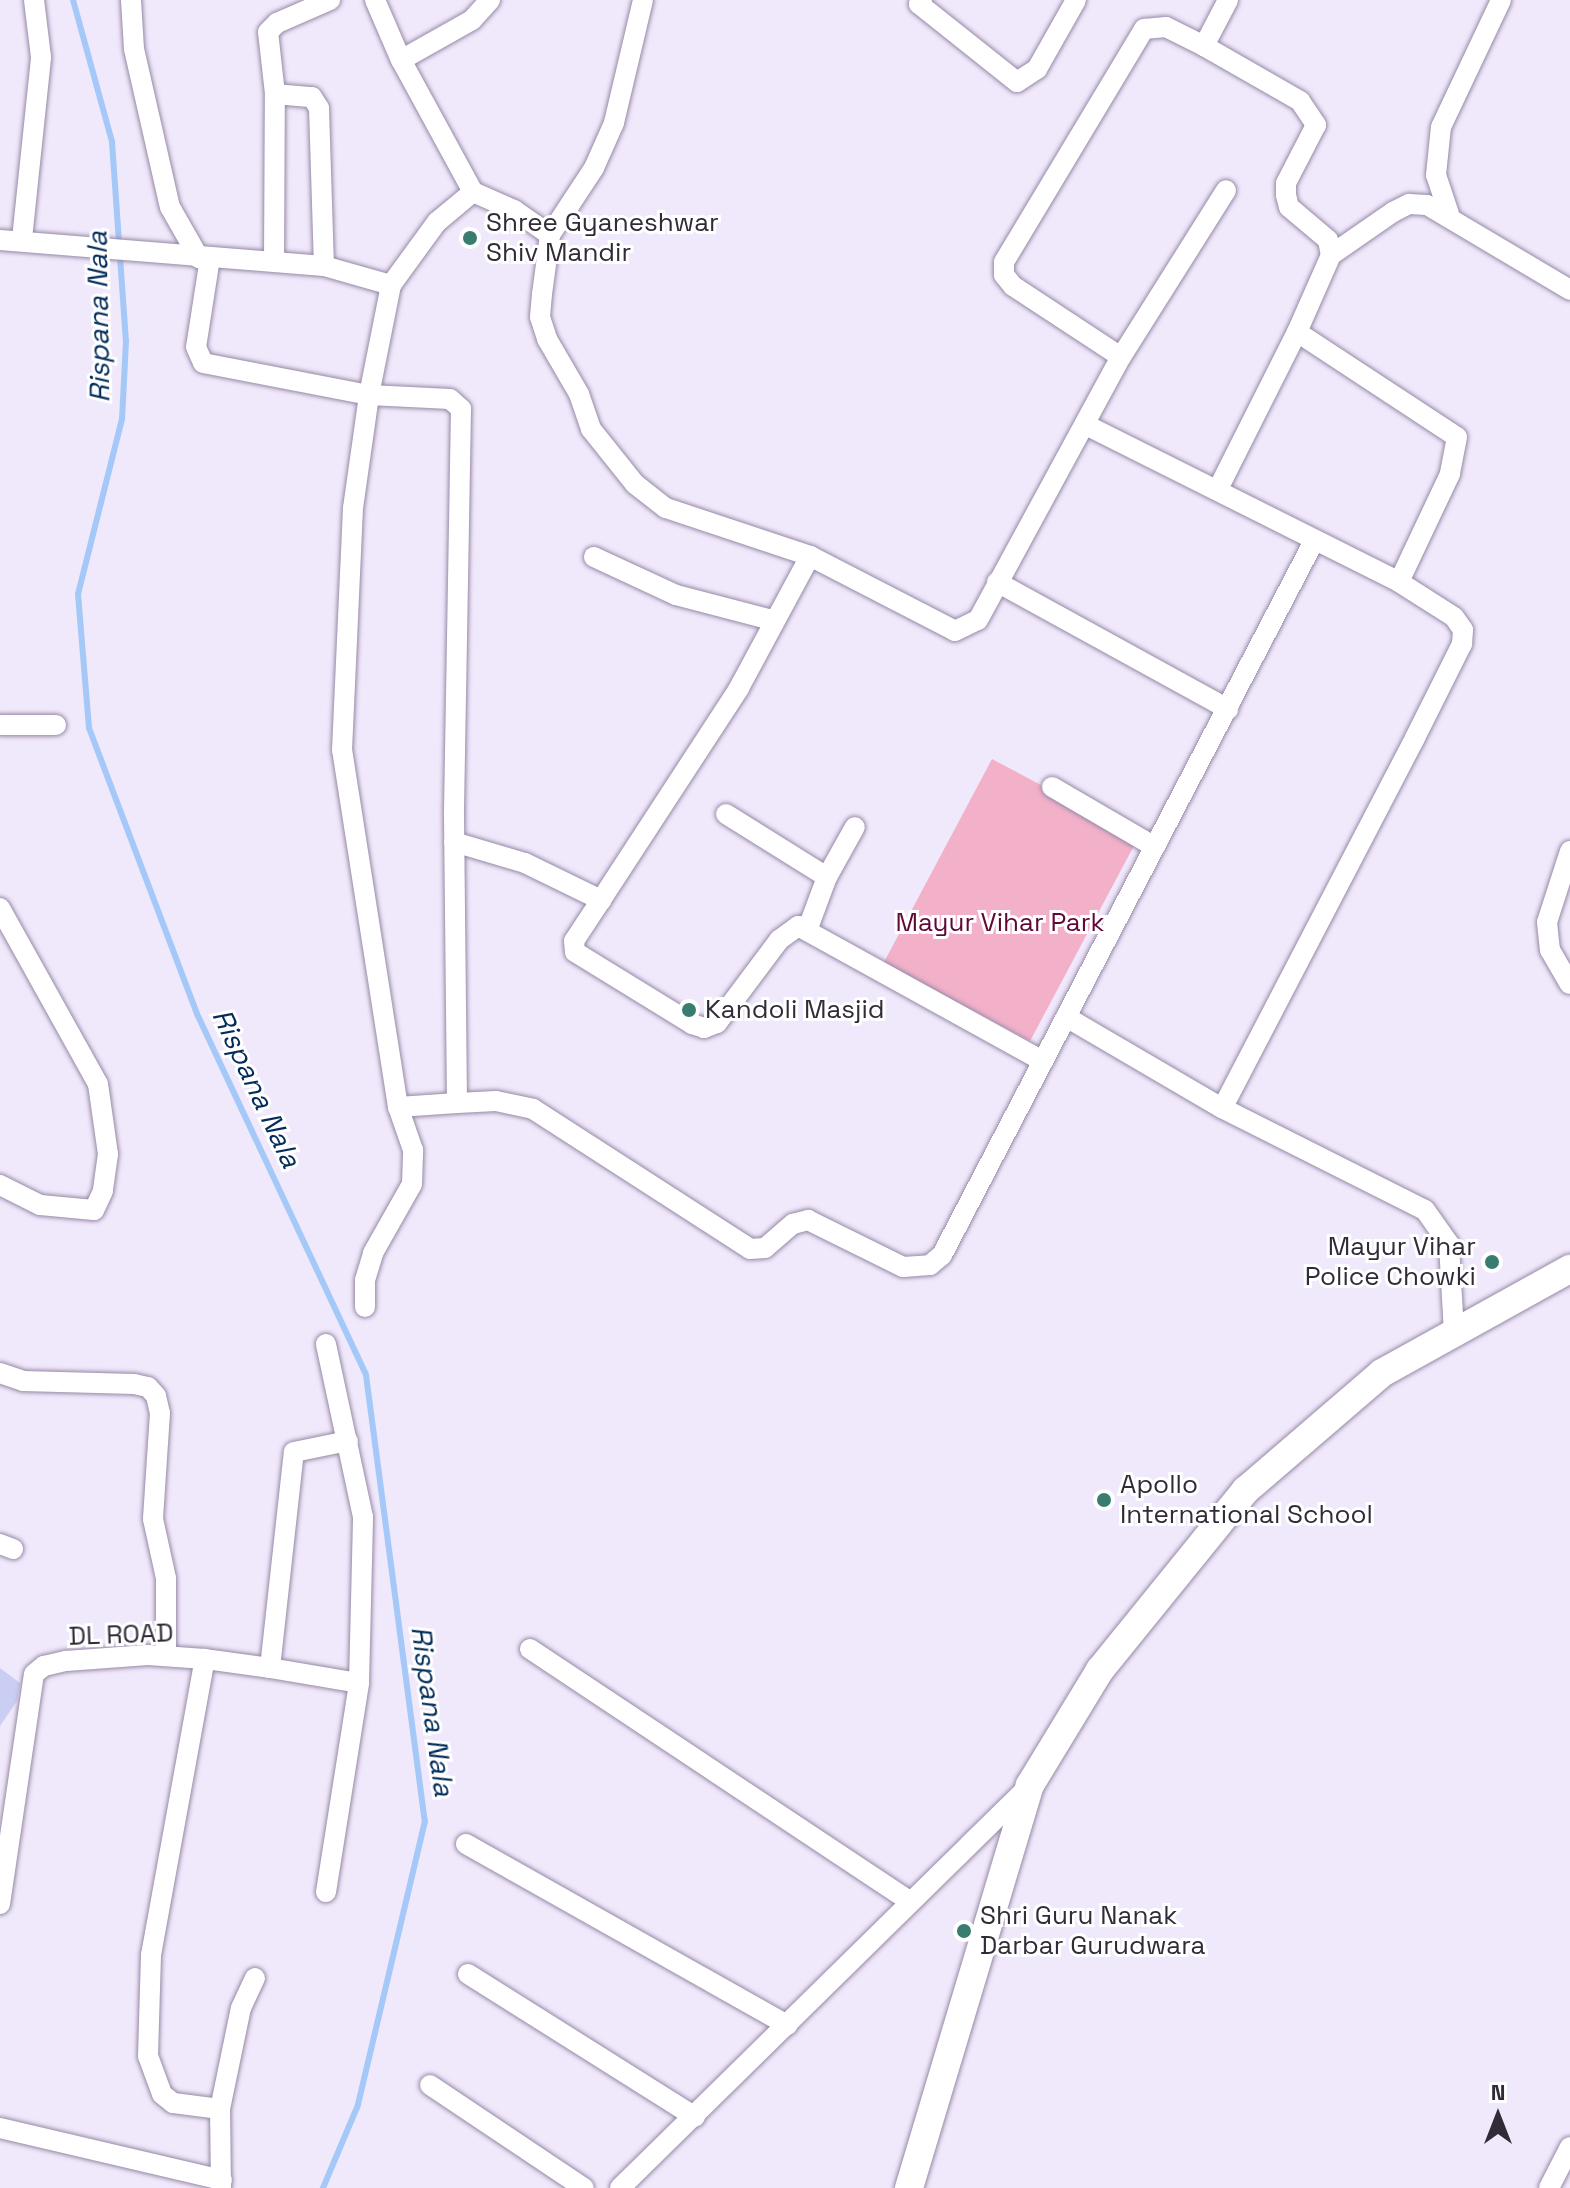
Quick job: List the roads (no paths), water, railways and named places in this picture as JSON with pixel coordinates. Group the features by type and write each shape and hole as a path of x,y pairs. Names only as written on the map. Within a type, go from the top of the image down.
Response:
{"main road":[{"path":"909,2188 1030,1785 1100,1670 1246,1490 1382,1373 1570,1269"}],"street":[{"path":"22,239 41,57 34,0"},
{"path":"131,0 134,49 170,207 198,257 196,347 203,363 369,395 450,399 461,409 454,842 457,1103"},
{"path":"274,261 275,94 268,32 277,23 330,0"},
{"path":"375,0 401,60 473,192 514,210 550,235"},
{"path":"401,60 472,20 490,0"},
{"path":"643,0 614,123 594,168 550,235 540,317 605,452 666,508 810,556 941,627 955,631 978,620 1121,357 1226,190"},
{"path":"922,0 919,4 1017,82 1037,69 1076,0"},
{"path":"1204,46 1228,0"},
{"path":"1449,214 1436,175 1441,127 1501,0"},
{"path":"1121,357 1013,286 1004,275 1004,262 1144,29 1166,27 1204,46 1313,114 1316,125 1286,183 1289,207 1328,240 1331,255"},
{"path":"275,94 312,97 319,108 324,266"},
{"path":"365,1307 365,1280 373,1253 412,1184 413,1150 398,1107 342,750 353,508 369,395 391,285 415,248 473,192"},
{"path":"1218,489 1297,332 1331,255 1409,204 1449,214 1570,290"},
{"path":"0,240 22,239 324,266 391,285"},
{"path":"1297,332 1457,437 1458,454 1440,499 1399,582"},
{"path":"1086,425 1399,582 1454,617 1463,630 1462,644 1222,1108"},
{"path":"398,1107 496,1101 533,1109 750,1249 765,1248 793,1224 808,1220 903,1267 920,1269 942,1255 1314,541"},
{"path":"810,556 772,620 739,688 574,941 575,952 704,1028 726,1014 788,931 808,928 1043,1061"},
{"path":"594,557 676,595 772,620"},
{"path":"997,582 1228,709"},
{"path":"0,725 56,725"},
{"path":"1052,787 1155,847"},
{"path":"726,814 827,877"},
{"path":"808,928 827,877 855,827"},
{"path":"454,842 525,863 601,900"},
{"path":"1570,851 1547,922 1550,950 1570,984"},
{"path":"0,908 98,1084 108,1154 103,1191 94,1210 40,1205 0,1185"},
{"path":"1066,1017 1222,1108 1425,1210 1449,1244 1454,1333"},
{"path":"326,1344 363,1517 359,1683 326,1892"},
{"path":"0,1373 23,1381 134,1384 148,1387 156,1396 160,1413 153,1519 166,1578 166,1656"},
{"path":"270,1668 294,1452 348,1441"},
{"path":"530,1649 909,1901"},
{"name":"DL ROAD","path":"0,1904 10,1863 8,1788 34,1674 44,1666 66,1661 166,1656 270,1668 359,1683"},
{"path":"205,1659 151,1955 145,2025 148,2056 162,2094 173,2103 220,2109"},
{"path":"620,2188 1030,1785"},
{"path":"466,1844 787,2025"},
{"path":"468,1974 695,2117"},
{"path":"0,2128 221,2184 220,2109 241,2008 255,1978"},
{"path":"430,2085 584,2188"},
{"path":"1549,2188 1570,2147"}],"waterway":[{"name":"Rispana Nala","path":"73,0 112,142 126,341 122,419 78,594 89,728 198,1016 366,1375 425,1821 358,2105 323,2188"}],"place":[{"name":"Shree Gyaneshwar Shiv Mandir","path":"470,238"},
{"name":"Kandoli Masjid","path":"689,1010"},
{"name":"Mayur Vihar Police Chowki","path":"1492,1262"},
{"name":"Apollo International School","path":"1104,1500"},
{"name":"Shri Guru Nanak Darbar Gurudwara","path":"964,1931"}],"park label":[{"name":"Mayur Vihar Park","path":"1000,923"}]}
